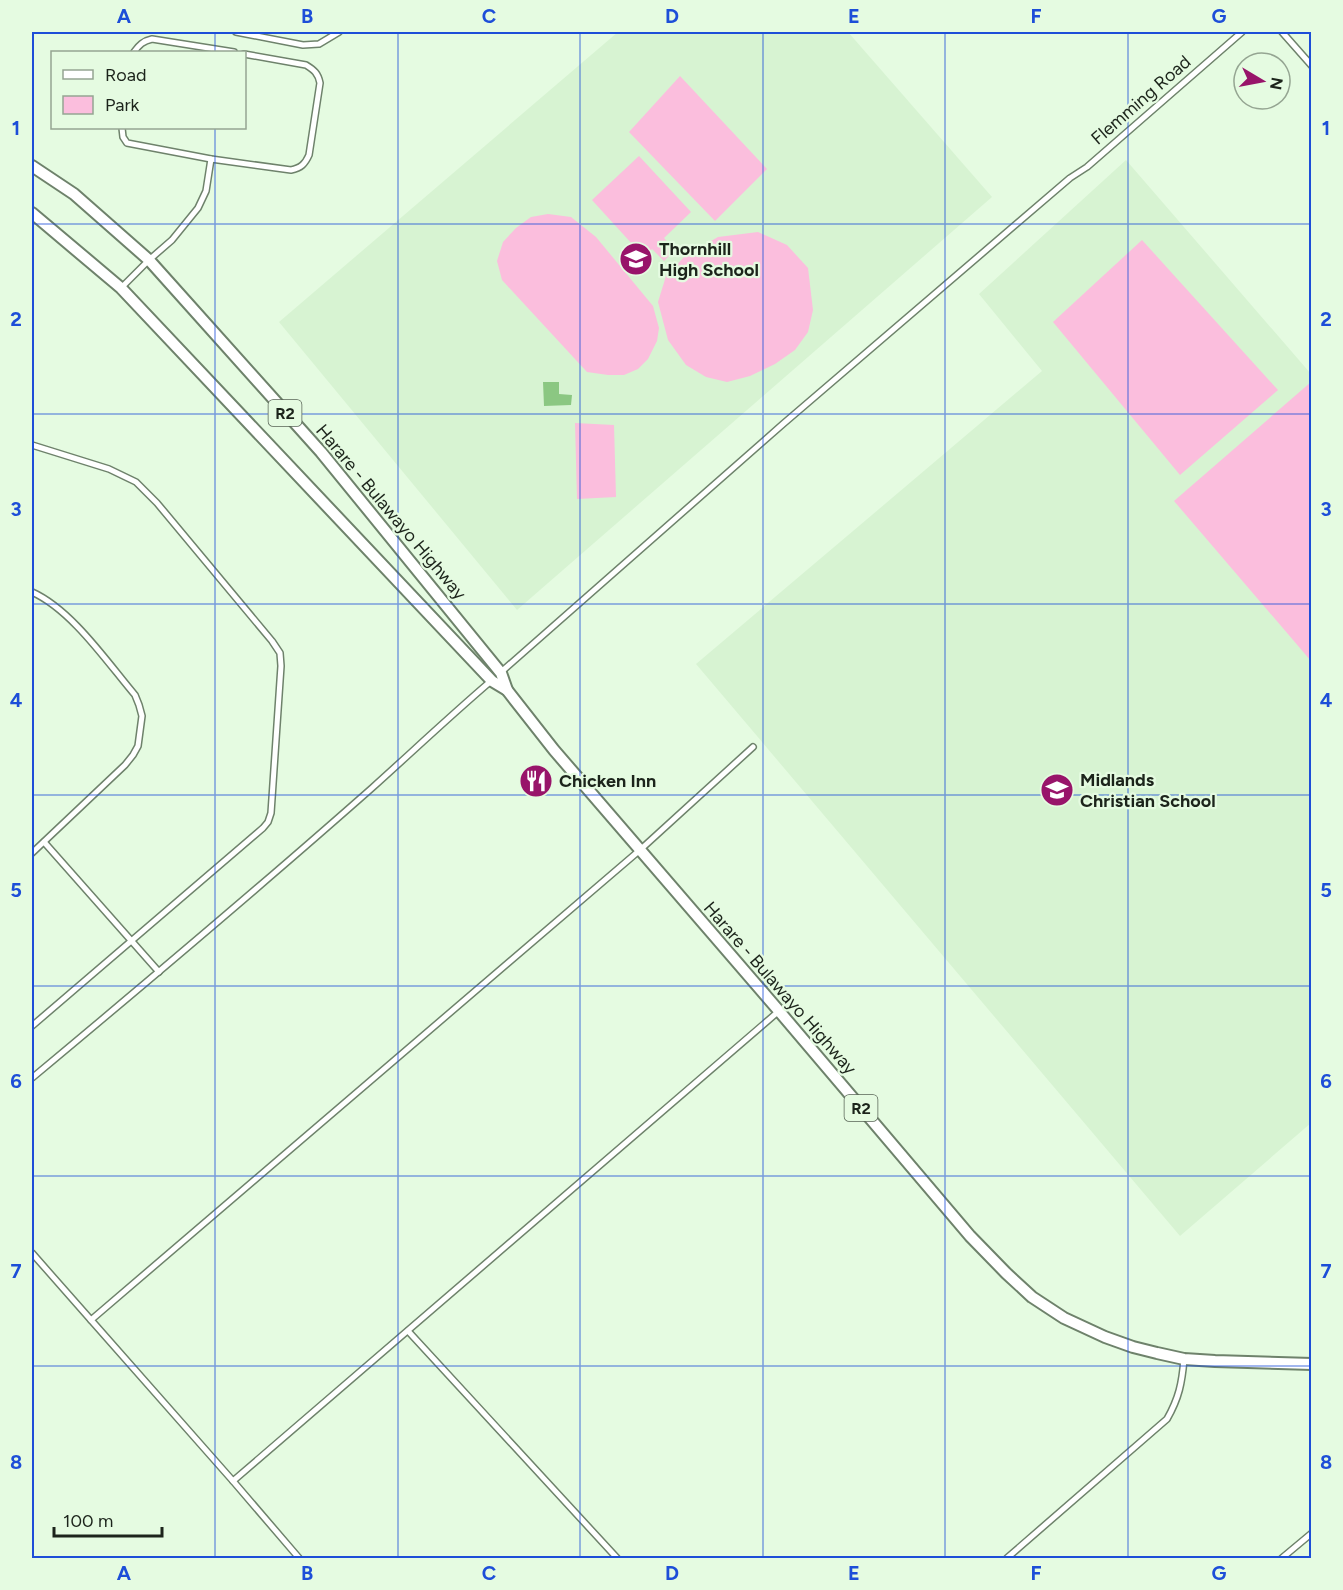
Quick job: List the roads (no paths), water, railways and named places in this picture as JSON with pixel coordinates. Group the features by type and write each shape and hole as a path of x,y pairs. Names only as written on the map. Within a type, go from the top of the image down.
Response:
{"highway":[{"name":"Harare - Bulawayo Highway","path":"32,166 74,194 149,260 321,452 501,673 507,690 554,750 970,1236 1006,1273 1032,1297 1064,1318 1133,1347 1184,1359 1311,1364"},
{"name":"Harare - Bulawayo Highway","path":"32,213 121,288 492,681 507,690"}],"street":[{"path":"236,32 303,45 319,44 339,32"},
{"name":"Flemming Road","path":"32,1078 372,788 783,424 1070,178 1087,167 1242,32"},
{"path":"1282,32 1311,66"},
{"path":"135,51 145,40 152,39 228,51"},
{"path":"122,129 127,143 211,159 291,170 298,168 305,163 309,155 320,83 319,75 306,65 246,54"},
{"path":"121,288 172,240 198,208 206,191 211,159"},
{"path":"32,445 109,469 136,482 157,503 272,641 280,653 281,666 271,813 268,822 32,1026"},
{"path":"32,592 47,600 77,625 135,696 142,716 138,746 126,765 32,853"},
{"path":"91,1320 639,850 753,747"},
{"path":"45,842 159,972"},
{"path":"233,1481 779,1011"},
{"path":"32,1253 299,1558"},
{"path":"408,1331 617,1558"},
{"path":"1007,1558 1167,1419 1176,1404 1182,1386 1184,1359"},
{"path":"1282,1558 1311,1533"}],"place":[{"name":"Thornhill High School","path":"636,259"},
{"name":"Chicken Inn","path":"536,781"},
{"name":"Midlands Christian School","path":"1057,790"}]}
